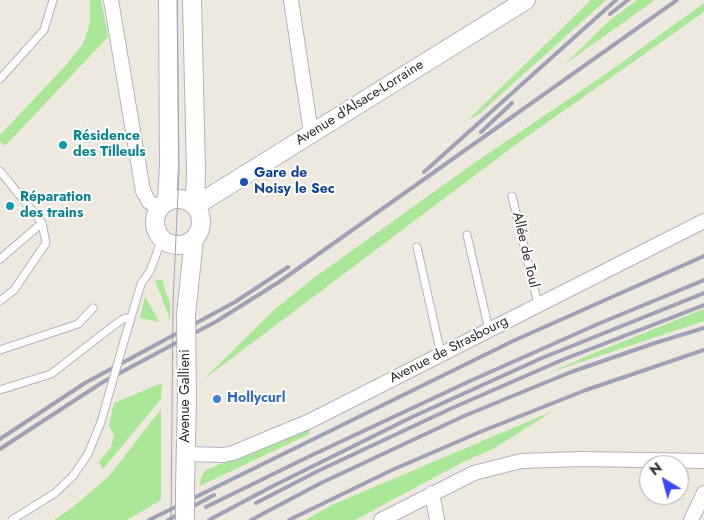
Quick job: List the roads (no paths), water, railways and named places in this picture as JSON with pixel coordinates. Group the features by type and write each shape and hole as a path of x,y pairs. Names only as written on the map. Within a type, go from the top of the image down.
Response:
{"street":[{"path":"111,0 143,191 149,202 164,204 178,199 184,200 195,206 200,214 199,232 178,241 157,232 155,224 156,215 164,204 169,166 168,0"},
{"path":"192,0 196,171 195,206"},
{"path":"290,0 312,133"},
{"name":"Avenue d'Alsace-Lorraine","path":"195,206 526,0"},
{"name":"Avenue de Strasbourg","path":"186,454 223,455 233,453 310,421 704,221"},
{"name":"Avenue Gallieni","path":"178,241 190,272 186,315 185,520"},
{"path":"381,520 474,473 521,461 580,459 704,461"},
{"path":"432,493 437,520"},
{"path":"691,520 704,493"}],"lane":[{"path":"0,79 44,30 53,0"},
{"path":"0,172 42,224 46,243 14,290 0,301"},
{"name":"Allée de Toul","path":"512,196 538,304"},
{"path":"0,259 42,224"},
{"path":"466,235 489,330"},
{"path":"12,520 55,493 65,485 81,465 94,442 101,422 141,284 150,271 178,241"},
{"path":"417,247 441,354"},
{"path":"0,350 78,324 93,308"},
{"path":"0,390 51,374 117,323 125,318 130,318"}],"tram line":[{"path":"171,520 173,303 179,171 177,0"}],"railway":[{"path":"424,172 616,0"},
{"path":"610,14 628,0"},
{"path":"0,449 103,382 217,321 279,282 677,0"},
{"path":"481,132 512,103"},
{"path":"149,520 513,341 704,256"},
{"path":"0,439 85,383 235,302 288,267"},
{"path":"206,507 470,381 598,324 704,280"},
{"path":"209,520 410,418 542,358 704,293"},
{"path":"256,503 318,471 450,409 562,360 704,305"},
{"path":"251,520 321,483 464,416 571,372 704,328"},
{"path":"289,520 392,470 480,432 586,390 704,350"},
{"path":"168,520 214,495"}],"place":[{"name":"Résidence des Tilleuls","path":"63,145"},
{"name":"Gare de Noisy le Sec","path":"244,182"},
{"name":"Réparation des trains","path":"10,206"},
{"name":"Hollycurl","path":"217,399"}]}
